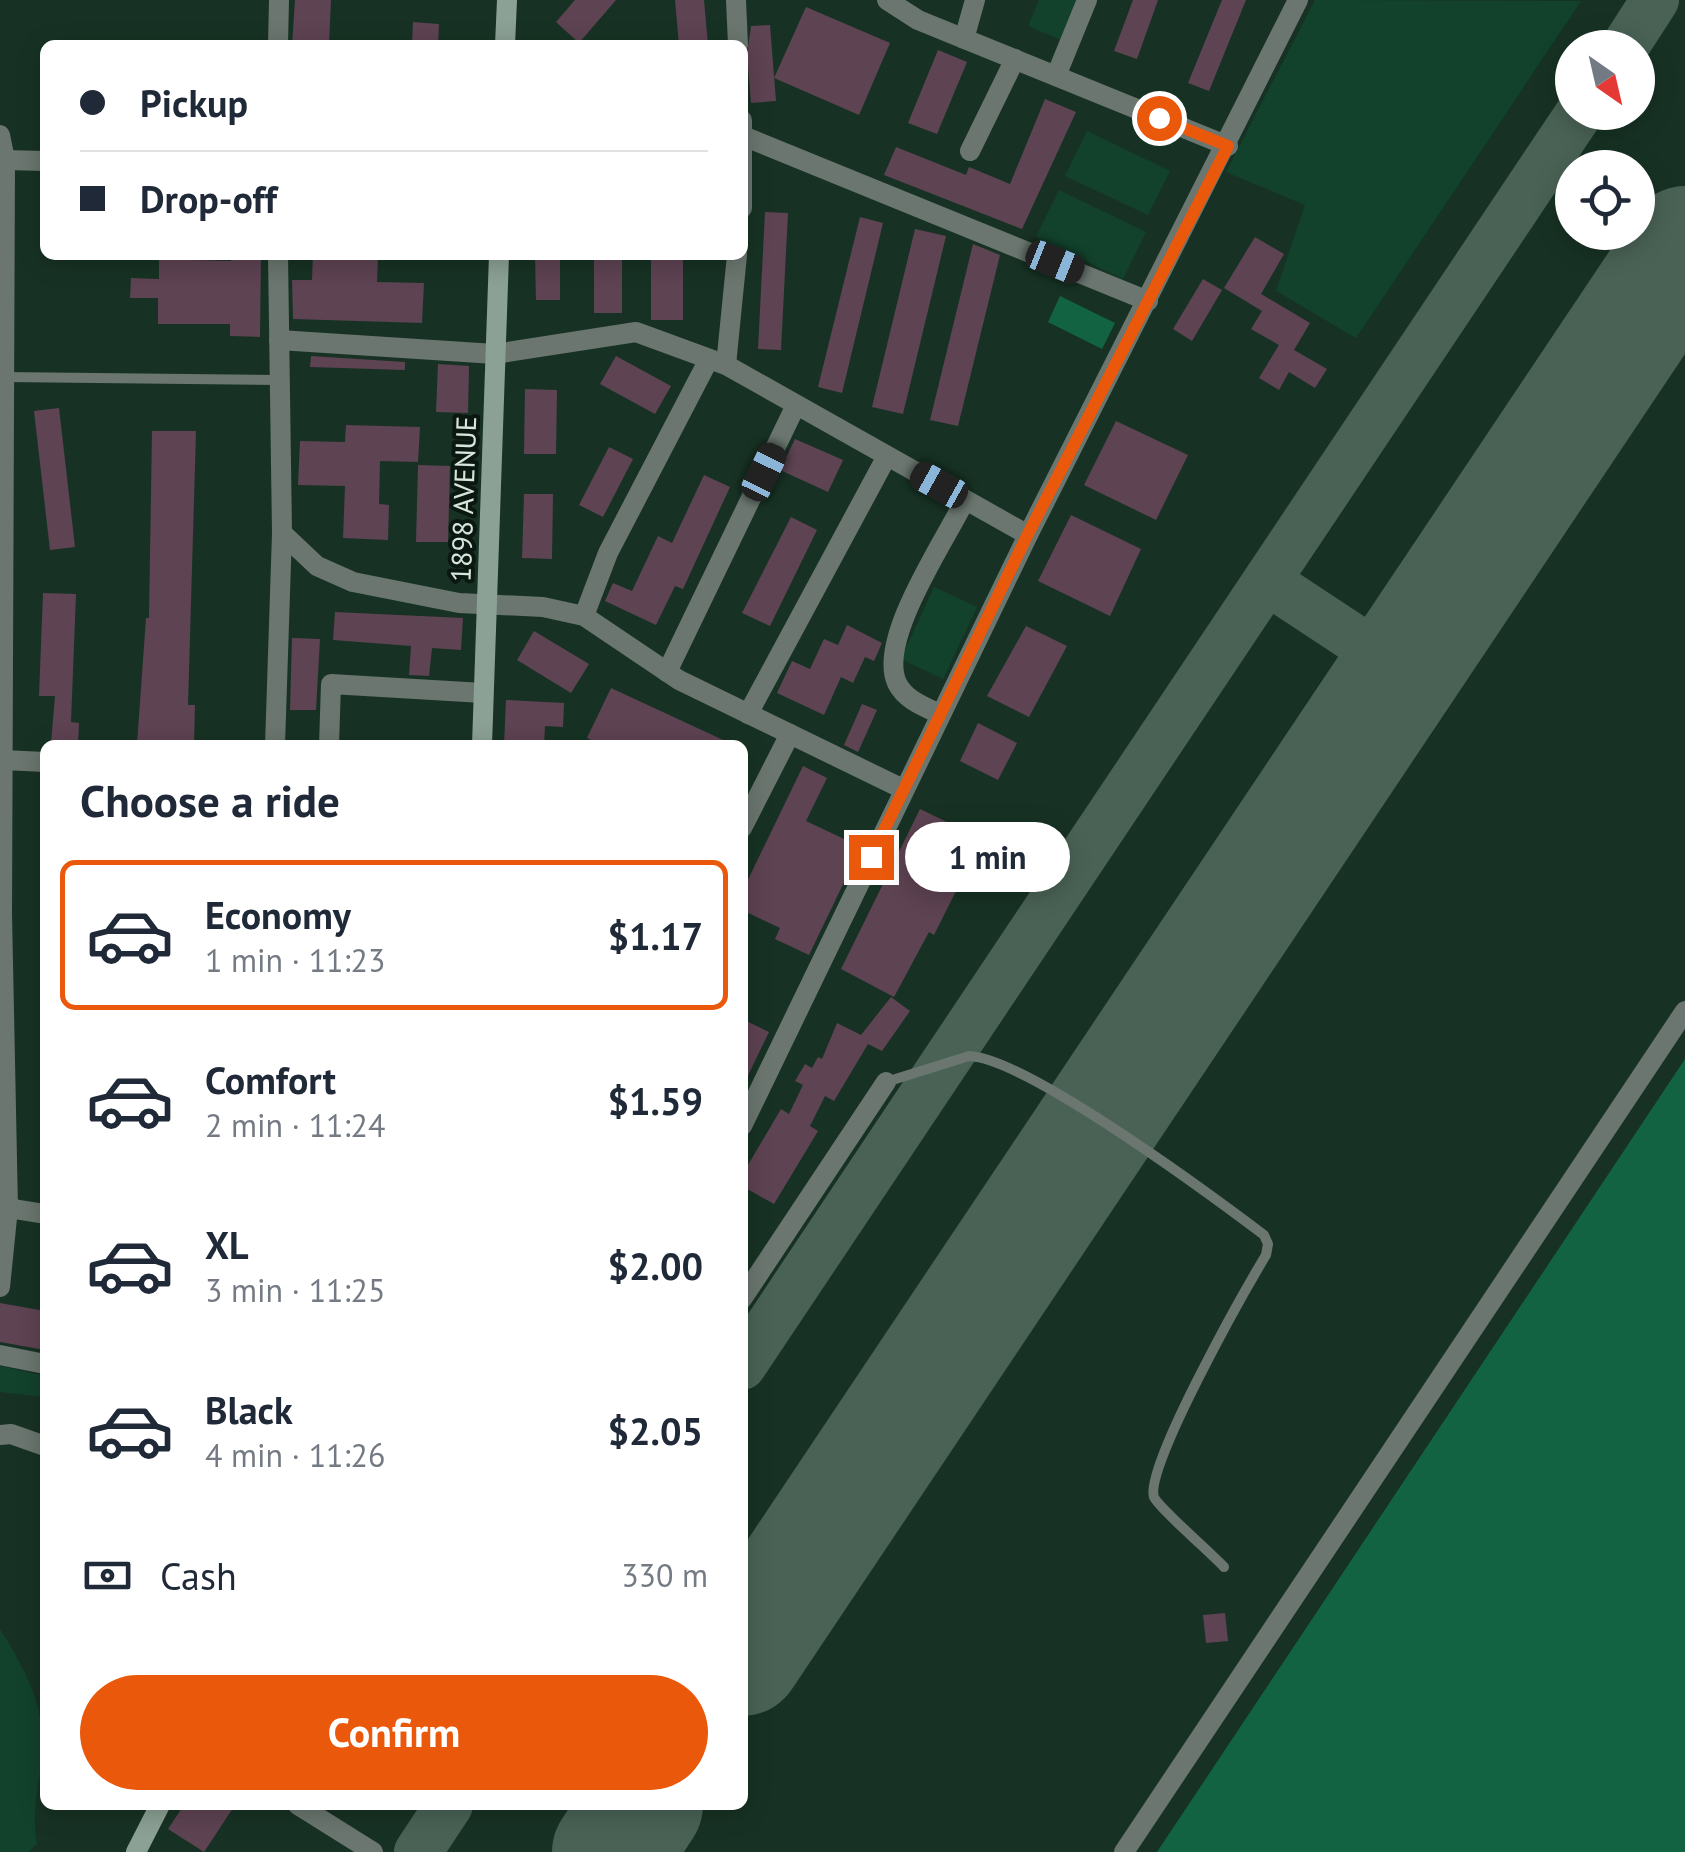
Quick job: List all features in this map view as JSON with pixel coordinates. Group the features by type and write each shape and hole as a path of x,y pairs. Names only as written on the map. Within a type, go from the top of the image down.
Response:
{"street":[{"path":"278,40 279,0"},
{"path":"506,40 507,0"},
{"path":"736,0 738,40"},
{"path":"887,0 918,20 1228,146"},
{"path":"964,39 975,0"},
{"path":"1056,76 1087,0"},
{"path":"748,1114 1028,534 1228,146 1298,0"},
{"path":"970,151 1015,59"},
{"path":"0,135 5,160 3,760 8,1208 0,1288"},
{"path":"748,138 1148,301"},
{"path":"5,160 40,161"},
{"path":"275,740 282,533 278,260"},
{"name":"1898 AVENUE","path":"482,740 499,260"},
{"path":"584,616 608,553 717,362 737,260"},
{"path":"279,340 495,354 636,332 717,362 1028,534"},
{"path":"667,672 796,405"},
{"path":"748,714 887,456"},
{"path":"940,714 916,703 898,684 893,642 966,500"},
{"path":"282,533 317,566 354,582 487,605 543,607 584,616 667,672 904,790"},
{"path":"329,740 330,684 484,693"},
{"path":"748,816 790,734"},
{"path":"3,760 40,762"},
{"path":"1124,1852 1685,1011"},
{"path":"748,1290 886,1082"},
{"path":"8,1208 40,1213"},
{"path":"0,1355 40,1363"},
{"path":"0,1435 11,1434 40,1444"},
{"path":"136,1852 157,1810"},
{"path":"306,1810 373,1852"}],"lane":[{"path":"3,391 280,380"},
{"path":"886,1082 969,1056 983,1056 1028,1075 1264,1235 1268,1244 1266,1255 1216,1341 1152,1480 1158,1506 1190,1529 1224,1567"}],"shaded area":[{"path":"1039,0 1082,0 1064,41 1028,26"},
{"path":"1315,0 1581,1 1562,30 1555,30 1555,40 1356,338 1276,291 1305,205 1226,172"},
{"path":"1087,131 1170,171 1148,215 1065,176"},
{"path":"1059,190 1146,232 1123,279 1036,237"},
{"path":"1060,296 1115,323 1102,349 1048,322"},
{"path":"934,587 977,607 943,679 901,659"},
{"path":"1685,1059 1685,1852 1157,1852"},
{"path":"0,1366 40,1375 40,1396 0,1392"},
{"path":"0,1629 36,1701 40,1773 35,1814 37,1844 28,1852 0,1852"}],"building":[{"path":"295,0 331,0 329,40 292,40"},
{"path":"575,0 616,0 582,40 576,40 556,22"},
{"path":"675,0 704,0 708,40 679,40"},
{"path":"1133,0 1158,0 1137,59 1114,51"},
{"path":"1222,0 1246,0 1209,91 1188,83"},
{"path":"806,7 890,43 859,115 774,78"},
{"path":"413,22 439,24 438,40 412,40"},
{"path":"770,25 776,101 751,103 751,26"},
{"path":"938,50 967,62 937,134 908,123"},
{"path":"1045,99 1076,112 1022,229 884,175 896,147 966,175 969,167 1010,184"},
{"path":"765,212 788,213 781,350 758,349"},
{"path":"860,217 883,223 842,393 818,387"},
{"path":"915,229 946,236 903,414 872,407"},
{"path":"1255,237 1284,254 1261,294 1310,323 1294,350 1327,369 1315,388 1289,372 1279,390 1259,378 1279,345 1251,329 1262,311 1224,288"},
{"path":"973,244 1000,255 958,426 930,420"},
{"path":"159,260 261,260 260,337 230,336 230,324 158,324 158,298 130,298 131,278 159,279"},
{"path":"313,260 378,260 377,282 424,283 422,323 293,319 292,280 312,280"},
{"path":"535,260 560,260 560,300 536,300"},
{"path":"594,260 622,260 622,313 594,313"},
{"path":"651,260 683,260 683,320 651,320"},
{"path":"1203,279 1222,290 1192,341 1173,329"},
{"path":"311,356 405,362 405,370 310,367"},
{"path":"616,356 671,386 655,414 600,384"},
{"path":"438,364 469,366 468,413 436,412"},
{"path":"525,389 557,390 556,454 524,454"},
{"path":"59,408 75,547 50,550 34,411"},
{"path":"1116,421 1188,455 1156,520 1084,485"},
{"path":"346,425 420,427 418,462 380,461 379,504 389,505 388,540 343,538 345,486 298,485 300,441 345,442"},
{"path":"152,431 196,431 188,705 195,705 194,740 137,740 149,618"},
{"path":"795,439 843,460 828,492 780,470"},
{"path":"609,447 633,459 603,517 579,505"},
{"path":"418,465 450,466 448,542 416,542"},
{"path":"704,475 730,487 683,589 675,586 656,625 605,601 613,583 632,591 658,536 672,543"},
{"path":"524,494 553,494 552,559 522,558"},
{"path":"1071,515 1141,549 1110,616 1038,581"},
{"path":"791,517 817,530 770,626 742,613"},
{"path":"43,593 76,594 71,722 79,723 78,740 51,740 55,696 39,696"},
{"path":"335,612 463,618 461,650 432,648 429,676 409,675 411,646 333,640"},
{"path":"847,625 882,643 874,661 865,657 853,683 841,677 824,715 777,693 792,661 810,669 824,639 838,645"},
{"path":"1026,626 1067,646 1029,717 987,696"},
{"path":"534,631 589,664 571,693 517,660"},
{"path":"292,638 320,639 316,710 290,710"},
{"path":"611,688 723,740 591,740 587,738"},
{"path":"506,700 564,703 563,727 545,726 544,740 504,740"},
{"path":"862,704 877,710 858,752 844,745"},
{"path":"978,723 1017,743 998,780 960,761"},
{"path":"803,766 827,778 806,821 861,847 809,955 775,939 780,928 748,913 748,880"},
{"path":"920,809 982,839 934,935 929,932 894,997 841,969"},
{"path":"891,997 910,1011 882,1051 868,1044 834,1101 825,1096 810,1126 818,1131 774,1204 748,1189 748,1165 781,1109 789,1114 803,1085 795,1081 805,1064 812,1068 818,1057 822,1059 837,1023 861,1035"},
{"path":"748,1022 769,1032 748,1076"},
{"path":"0,1303 40,1310 40,1349 0,1342"},
{"path":"1225,1613 1228,1641 1206,1643 1203,1615"},
{"path":"181,1810 232,1810 204,1852 168,1829"}],"taxiway":[{"path":"1636,30 1655,0"},
{"path":"748,1357 1568,130"},
{"path":"1267,581 1402,670"},
{"path":"418,1852 446,1810"}],"runway":[{"path":"748,1647 1685,246"},
{"path":"612,1852 640,1810"}],"route":[{"path":"871,857 1028,534 1228,146 1159,118"}]}
